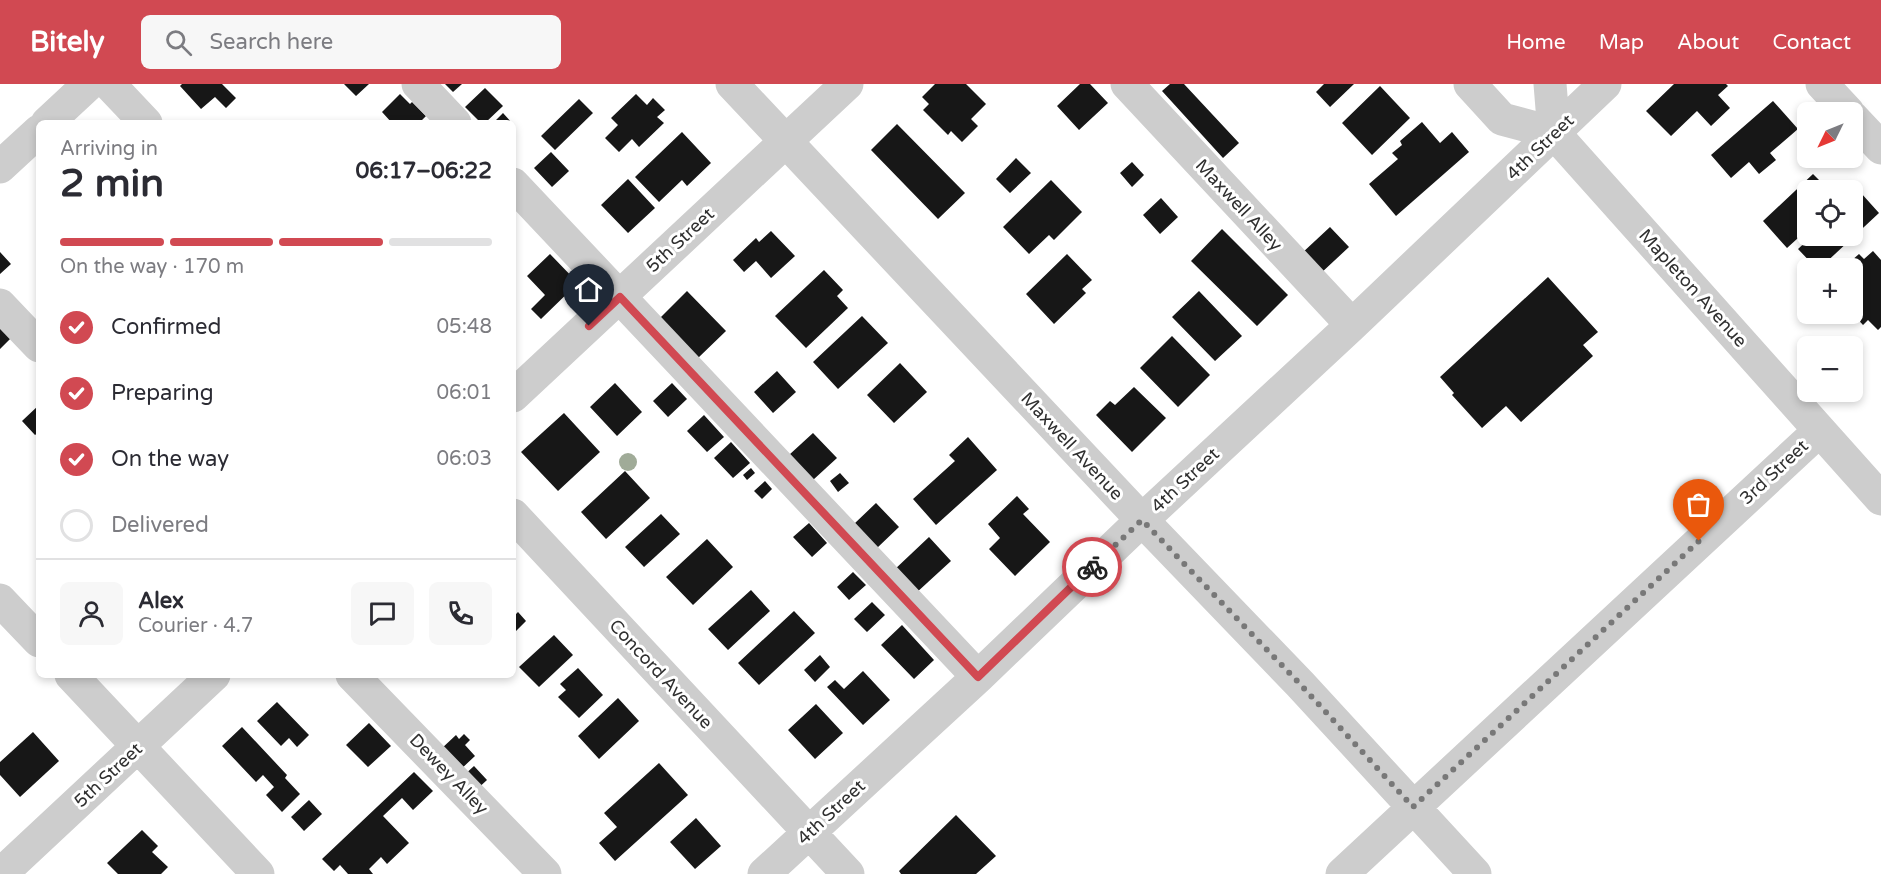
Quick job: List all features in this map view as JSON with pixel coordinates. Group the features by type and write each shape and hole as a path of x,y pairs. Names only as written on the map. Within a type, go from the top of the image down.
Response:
{"street":[{"path":"50,120 89,84"},
{"path":"109,84 143,120"},
{"path":"418,84 452,120"},
{"name":"Maxwell Avenue","path":"732,84 1142,520 1300,684 1475,874"},
{"name":"5th Street","path":"516,393 848,84"},
{"name":"Maxwell Alley","path":"1127,84 1352,326"},
{"path":"1470,84 1502,119 1554,133 1551,84"},
{"name":"4th Street","path":"764,874 1352,326 1605,84"},
{"path":"1822,84 1839,102"},
{"path":"1863,129 1881,148"},
{"name":"Mapleton Avenue","path":"1554,133 1825,437 1875,479"},
{"path":"0,167 36,134"},
{"path":"516,187 978,677"},
{"path":"0,305 36,343"},
{"name":"3rd Street","path":"1342,874 1413,807 1825,437"},
{"name":"Concord Avenue","path":"516,518 848,874"},
{"path":"0,600 36,638"},
{"path":"74,678 258,874"},
{"name":"5th Street","path":"1,874 211,678"},
{"name":"Dewey Alley","path":"355,678 545,874"}],"building":[{"path":"182,84 222,84 236,98 226,108 215,97 201,109 180,86"},
{"path":"344,84 369,84 356,96"},
{"path":"445,84 462,84 453,92"},
{"path":"935,84 966,84 986,104 971,119 978,126 962,142 951,131 948,135 923,110 929,104 922,97"},
{"path":"1080,84 1090,84 1108,103 1079,130 1057,106"},
{"path":"1170,84 1184,84 1239,143 1223,158 1162,91"},
{"path":"1324,84 1354,84 1330,107 1316,92"},
{"path":"1674,84 1726,84 1728,86 1718,95 1730,108 1711,126 1697,111 1671,136 1646,111"},
{"path":"1380,86 1410,118 1372,155 1342,123"},
{"path":"485,88 503,106 488,120 478,120 465,107"},
{"path":"400,94 426,116 422,120 389,120 382,112"},
{"path":"636,94 647,105 653,98 665,110 657,117 664,123 639,147 632,139 619,152 605,138 618,125 611,118"},
{"path":"579,99 593,113 555,150 541,136"},
{"path":"1773,101 1797,128 1770,153 1776,160 1759,174 1749,162 1731,178 1711,155"},
{"path":"503,113 509,120 496,120"},
{"path":"1422,122 1440,143 1452,132 1469,152 1396,216 1369,184 1398,159 1392,153 1402,145 1400,141"},
{"path":"897,124 965,193 938,219 871,150"},
{"path":"682,132 711,163 687,186 682,180 659,202 635,177"},
{"path":"551,152 569,171 552,187 534,168"},
{"path":"1016,158 1031,173 1010,193 996,179"},
{"path":"1132,162 1144,175 1132,187 1120,173"},
{"path":"1813,174 1819,180 1807,180"},
{"path":"628,179 655,208 628,233 601,205"},
{"path":"1051,180 1082,212 1054,240 1049,235 1029,254 1003,227"},
{"path":"1797,189 1797,239 1787,248 1763,221"},
{"path":"1863,195 1879,213 1863,228"},
{"path":"1161,198 1178,217 1160,234 1143,215"},
{"path":"1330,227 1349,247 1320,274 1301,254"},
{"path":"1222,229 1288,295 1257,326 1191,261"},
{"path":"771,231 795,256 771,278 756,261 744,272 733,260 756,238 759,242"},
{"path":"1801,246 1844,246 1831,258 1807,258 1798,249"},
{"path":"1873,251 1881,260 1881,327 1878,330 1868,320 1862,324 1864,259"},
{"path":"0,252 11,264 0,274"},
{"path":"550,254 578,283 541,319 531,309 545,295 527,276"},
{"path":"1067,254 1092,280 1082,289 1086,293 1054,324 1026,294"},
{"path":"824,270 843,290 837,296 848,308 806,348 775,316"},
{"path":"1548,277 1598,332 1583,345 1593,356 1521,422 1506,406 1482,428 1452,395 1454,393 1440,377"},
{"path":"687,291 726,331 698,358 660,318"},
{"path":"1199,291 1242,336 1215,361 1172,317"},
{"path":"862,316 888,343 838,389 813,362"},
{"path":"0,326 11,338 0,349"},
{"path":"1172,336 1210,375 1178,407 1140,368"},
{"path":"900,363 927,392 894,423 867,395"},
{"path":"777,371 796,392 773,413 754,392"},
{"path":"615,383 642,412 617,436 590,407"},
{"path":"672,383 687,399 668,417 653,401"},
{"path":"1134,387 1166,418 1132,452 1096,415 1110,401 1115,405"},
{"path":"36,408 36,434 35,435 22,421"},
{"path":"564,413 600,452 558,491 521,452"},
{"path":"704,415 724,437 707,452 687,431"},
{"path":"813,433 837,458 813,480 789,455"},
{"path":"968,437 997,470 936,525 913,499 955,461 949,455"},
{"path":"731,442 750,463 733,478 714,458"},
{"path":"751,468 755,473 747,480 743,475"},
{"path":"625,471 650,498 606,539 581,512"},
{"path":"840,473 849,483 838,492 830,481"},
{"path":"765,481 772,489 762,499 754,491"},
{"path":"1017,496 1029,509 1023,514 1050,542 1015,576 989,549 1000,538 988,524"},
{"path":"876,503 899,527 877,548 854,524"},
{"path":"661,514 680,534 644,567 625,547"},
{"path":"809,523 827,543 812,557 793,537"},
{"path":"929,537 951,561 915,594 893,571"},
{"path":"707,539 733,567 693,605 666,577"},
{"path":"853,572 866,585 849,600 837,587"},
{"path":"751,590 770,611 728,650 708,629"},
{"path":"872,602 885,615 867,632 854,619"},
{"path":"794,611 815,633 759,685 738,663"},
{"path":"518,612 526,621 516,631"},
{"path":"902,625 934,660 914,679 881,645"},
{"path":"554,635 573,655 539,687 519,667"},
{"path":"820,655 830,667 815,682 804,670"},
{"path":"578,668 603,695 579,718 558,697 566,690 560,684"},
{"path":"863,671 890,700 863,725 827,687 835,680 844,689"},
{"path":"618,698 639,721 599,759 578,736"},
{"path":"277,702 309,735 297,747 289,738 281,746 257,721"},
{"path":"816,704 843,733 815,759 788,730"},
{"path":"369,723 391,746 368,767 346,745"},
{"path":"242,727 287,775 285,778 300,794 282,812 266,795 274,787 263,775 256,782 222,746"},
{"path":"33,732 59,761 20,797 0,775 0,762"},
{"path":"464,734 470,740 465,745 475,756 459,771 440,750 456,735 459,739"},
{"path":"659,763 688,795 615,861 599,843 617,827 604,813"},
{"path":"474,766 487,780 475,791 462,777"},
{"path":"414,772 433,791 413,810 402,798 383,816 409,843 387,864 381,857 369,869 373,874 348,874 340,865 334,871 322,859"},
{"path":"309,800 322,814 304,831 291,817"},
{"path":"956,815 996,856 976,874 901,874 899,871"},
{"path":"696,818 721,846 695,869 670,842"},
{"path":"142,830 158,846 152,852 168,867 161,874 118,874 107,863"}],"way so far":[{"path":"1092,567 1142,520 1300,684 1413,807 1699,541"}],"route":[{"path":"589,326 620,297 978,677 1092,567"}]}
